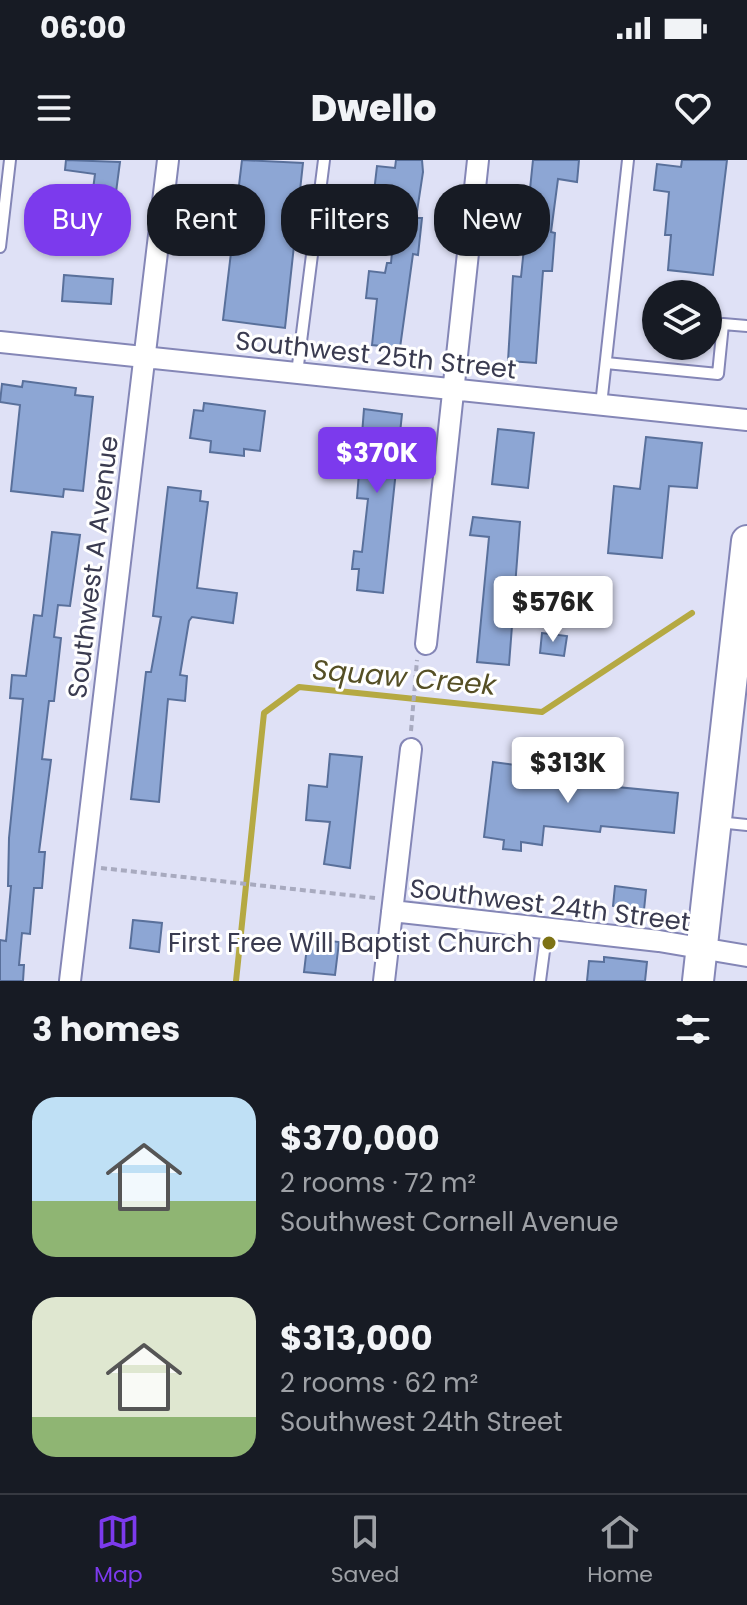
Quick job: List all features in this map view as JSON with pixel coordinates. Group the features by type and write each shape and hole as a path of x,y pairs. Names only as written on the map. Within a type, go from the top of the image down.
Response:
{"main road":[{"path":"698,981 716,821 739,691 747,541"}],"street":[{"name":"Southwest A Avenue","path":"70,981 168,160"},
{"path":"426,644 478,160"},
{"name":"Southwest 25th Street","path":"0,342 747,420"},
{"path":"384,981 411,739"},
{"name":"Southwest 24th Street","path":"393,906 659,941 747,956"}],"lane":[{"path":"0,247 10,160"},
{"path":"297,373 324,160"},
{"path":"601,405 628,160"},
{"path":"606,363 718,374 723,324 747,326"},
{"path":"716,821 747,825"},
{"path":"540,981 547,928"}],"path":[{"path":"411,739 416,673"},
{"path":"84,866 215,878 393,906"}],"building":[{"path":"66,160 120,162 117,184 94,184 95,174 65,170"},
{"path":"242,160 303,163 301,184 281,184 281,256 293,256 285,328 223,320 231,256 265,256 265,184 239,184"},
{"path":"396,160 422,160 418,205 418,184 375,184 377,166 395,168"},
{"path":"533,160 579,160 577,182 558,179 551,232 555,233 552,271 543,271 536,363 508,361 513,276 521,277 523,256 550,256 550,184 531,184"},
{"path":"682,160 727,160 713,275 668,270 671,235 665,235 669,192 654,190 657,164 681,167"},
{"path":"418,218 422,218 418,255"},
{"path":"392,256 413,256 400,348 372,345 377,299 366,298 369,271 385,273 387,263 391,263"},
{"path":"64,275 113,279 111,304 62,301"},
{"path":"23,381 76,388 75,395 93,397 83,491 64,489 63,497 11,491 20,405 0,402 2,384 22,387"},
{"path":"204,403 265,411 260,451 244,449 244,456 210,452 211,441 190,438 194,410 203,411"},
{"path":"364,409 402,414 383,593 357,590 359,569 352,569 354,551 362,552 368,499 357,498"},
{"path":"498,429 534,433 528,488 492,484"},
{"path":"646,437 702,443 697,488 669,486 662,558 608,553 614,486 640,489"},
{"path":"168,487 201,491 200,501 208,502 197,588 237,593 233,623 192,617 189,621 180,675 187,676 185,701 168,699 159,802 131,799 146,672 151,672 161,617 153,616"},
{"path":"473,517 520,522 509,665 477,662 489,537 470,535"},
{"path":"52,532 80,535 70,606 58,605 54,637 61,638 54,701 49,701 42,759 51,760 39,852 45,852 42,888 34,888 30,934 22,933 19,965 24,965 23,981 0,981 0,940 6,941 11,886 8,886 9,838 23,699 10,698 12,675 26,676 34,615 42,616"},
{"path":"542,633 567,636 564,656 540,653"},
{"path":"330,754 362,757 350,868 324,864 330,822 306,820 309,785 327,787"},
{"path":"493,762 608,778 607,786 678,793 674,833 601,826 600,832 544,826 542,845 521,842 521,851 503,849 504,840 484,837"},
{"path":"615,886 646,890 644,910 613,906"},
{"path":"133,920 162,923 159,952 130,948"},
{"path":"308,938 339,942 335,975 304,972"},
{"path":"604,957 647,962 645,981 587,981 589,961 604,962"}],"waterway":[{"name":"Squaw Creek","path":"236,981 264,713 299,687 542,712 692,613"}],"place":[{"name":"First Free Will Baptist Church","path":"549,943"}]}
